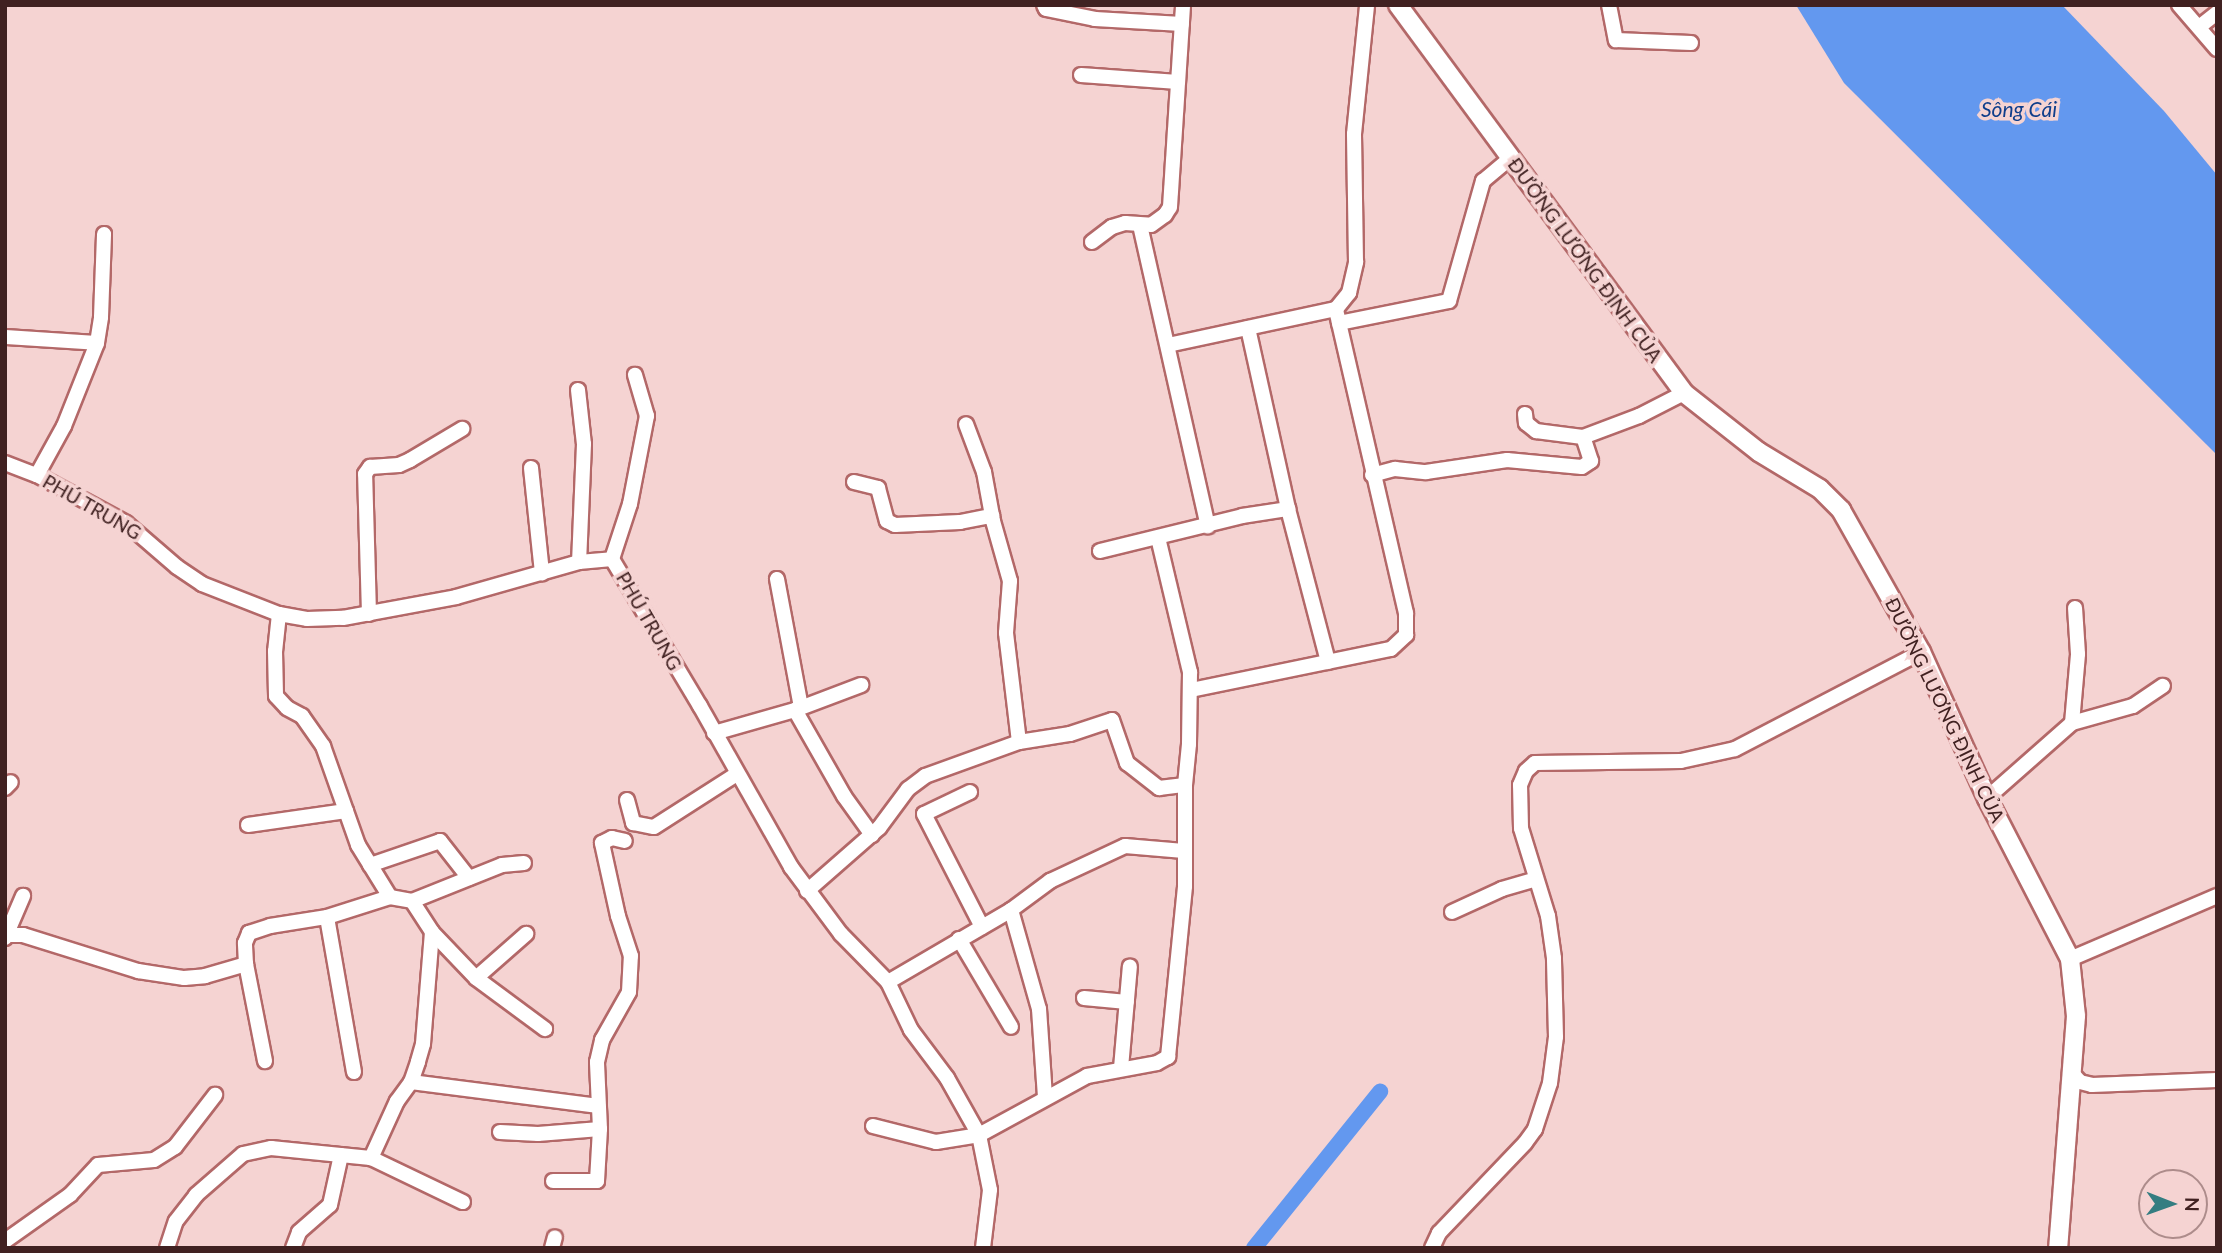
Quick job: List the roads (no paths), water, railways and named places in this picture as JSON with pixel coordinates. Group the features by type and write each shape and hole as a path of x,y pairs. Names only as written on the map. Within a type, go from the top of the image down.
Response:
{"street":[{"path":"1044,5 1046,9 1095,19 1182,24"},
{"path":"1092,242 1112,227 1125,223 1152,225 1165,215 1170,206 1183,5"},
{"path":"1191,690 1391,649 1406,635 1406,613 1338,316 1349,293 1356,262 1354,134 1367,5"},
{"name":"ĐƯỜNG LƯƠNG ĐỊNH CỦA","path":"1398,5 1684,393 1759,452 1820,489 1841,510 1921,652 1987,798 2070,959 2076,1016 2059,1248"},
{"path":"1609,5 1616,40 1690,43"},
{"path":"2179,5 2217,49"},
{"path":"2199,27 2217,13"},
{"path":"1080,75 1178,82"},
{"path":"1168,345 1248,328 1449,301 1483,181 1510,158"},
{"path":"1140,225 1208,526"},
{"path":"37,475 64,426 97,343 102,317 104,234"},
{"path":"1248,328 1288,509 1328,662"},
{"path":"5,337 97,343"},
{"path":"612,559 630,504 647,416 635,374"},
{"path":"578,390 584,444 584,497 579,562"},
{"path":"1525,414 1526,424 1536,431 1583,437 1639,416 1684,393"},
{"path":"965,424 985,472 992,516 1010,581 1006,633 1019,742"},
{"path":"369,614 365,474 370,467 399,465 410,460 462,429"},
{"path":"1373,475 1395,469 1426,472 1507,460 1582,467 1591,461 1583,437"},
{"name":"PHÚ TRUNG","path":"5,463 37,475 126,523 177,567 202,584 279,614 328,620 369,614 456,597 579,562 612,559 807,891 841,934 888,982 911,1030 947,1078 979,1135 990,1190 983,1248"},
{"path":"531,468 542,573"},
{"path":"854,482 878,488 887,520 895,525 960,522 992,516"},
{"path":"1100,551 1242,516 1288,509"},
{"path":"873,1126 936,1142 979,1135 1045,1096 1087,1076 1157,1063 1168,1057 1185,886 1185,785 1191,690 1158,538"},
{"path":"777,579 798,708 844,796 872,835"},
{"path":"2072,723 2078,654 2076,608"},
{"path":"279,614 275,651 276,696 287,708 302,716 323,746 346,811 370,865 390,897"},
{"path":"1432,1248 1439,1233 1525,1143 1535,1129 1550,1083 1557,995 1548,916 1525,848 1519,808 1521,785 1526,771 1535,763 1681,761 1735,749 1921,652"},
{"path":"714,733 798,708 861,685"},
{"path":"1987,798 2072,723 2133,706 2163,686"},
{"path":"807,891 872,835 908,789 925,776 1019,742 1070,734 1112,720 1127,763 1159,788 1185,785"},
{"path":"626,800 633,823 654,827 737,774"},
{"path":"970,792 924,814 982,927"},
{"path":"248,825 346,811"},
{"path":"553,1181 597,1181 600,1051 602,1040 629,992 631,956 618,916 603,843 611,838 625,841"},
{"path":"370,865 440,841 469,878"},
{"path":"888,982 1011,910 1050,881 1125,846 1184,850"},
{"path":"265,1061 246,964 244,943 249,933 270,926 327,916 390,897 412,901 502,864 524,863"},
{"path":"1452,912 1502,889 1536,879"},
{"path":"2070,959 2217,896"},
{"path":"23,897 6,937 23,935 162,976 205,976 246,964"},
{"path":"412,901 432,932 476,978 545,1029"},
{"path":"1011,910 1039,1009 1045,1096"},
{"path":"327,916 354,1072"},
{"path":"371,1158 397,1101 411,1082 423,1044 432,932"},
{"path":"476,978 526,934"},
{"path":"959,939 1011,1027"},
{"path":"1121,1068 1130,966"},
{"path":"1084,998 1127,1002"},
{"path":"2071,1073 2080,1082 2092,1085 2217,1080"},
{"path":"411,1082 598,1106"},
{"path":"5,1241 70,1195 98,1165 153,1160 175,1147 215,1095"},
{"path":"500,1132 538,1134 600,1129"},
{"path":"167,1248 176,1221 196,1195 243,1154 271,1149 371,1158 463,1202"},
{"path":"293,1248 299,1232 330,1205 341,1156"}],"water":[{"name":"Sông Cái","path":"1796,5 2062,5 2164,111 2217,175 2217,455 1844,83"}],"waterway":[{"path":"1254,1248 1380,1092"}]}
